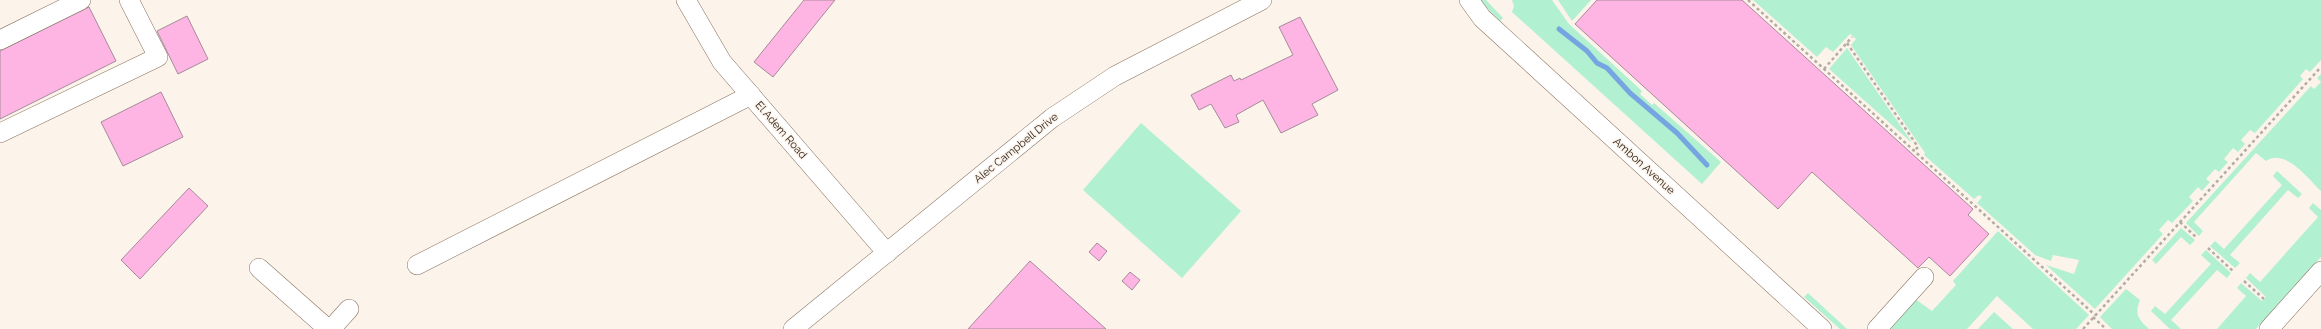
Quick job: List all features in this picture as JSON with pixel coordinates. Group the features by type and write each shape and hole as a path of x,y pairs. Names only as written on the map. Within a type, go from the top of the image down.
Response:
{"lane":[{"path":"0,40 81,0"},
{"path":"0,133 158,57 129,0"},
{"name":"El Adem Road","path":"686,0 722,62 887,253"},
{"name":"Alec Campbell Drive","path":"796,328 1052,118 1115,76 1262,0"},
{"name":"Ambon Avenue","path":"1470,0 1482,18 1822,329"},
{"path":"417,265 751,95"},
{"path":"259,268 329,329 349,309"},
{"path":"2269,329 2321,271"},
{"path":"1877,329 1924,277"}],"path":[{"path":"1748,0 2094,316 2106,329"},
{"path":"1824,68 1852,36"},
{"path":"1847,43 1918,147 1914,151"},
{"path":"2083,329 2321,67"},
{"path":"2180,222 2197,238"},
{"path":"2208,248 2233,271"},
{"path":"2244,281 2264,299"}],"green space":[{"path":"1479,0 1486,0 1503,18 1500,21"},
{"path":"1512,0 1552,0 1569,24 1642,91 1640,94 1652,105 1654,103 1721,162 1702,184 1512,12 1514,6"},
{"path":"1558,0 1591,0 1572,21"},
{"path":"1753,0 2321,0 2321,60 2310,72 2306,69 2300,76 2303,79 2255,133 2250,130 2241,140 2245,144 2238,152 2233,148 2224,159 2228,162 2219,172 2215,169 2206,179 2210,182 2202,191 2198,187 2189,197 2193,201 2172,223 2168,220 2159,230 2163,234 2095,309 2046,265 2074,274 2079,260 2053,255 2051,261 2035,255 1977,203 1982,197 1979,195 1974,199 1924,155 1925,153 1851,45 1856,39 1850,34 1833,52 1826,47 1817,57"},
{"path":"1847,48 1911,141 1911,142 1829,69"},
{"path":"2321,74 2321,82 2317,78"},
{"path":"2321,82 2321,191 2303,173 2289,162 2274,158 2266,161 2256,153 2194,222 2203,231 2199,236 2186,223 2311,86 2314,89"},
{"path":"1141,123 1241,211 1182,278 1083,190"},
{"path":"2277,171 2302,194 2298,198 2288,190 2230,255 2240,263 2235,268 2210,246 2215,241 2224,249 2282,185 2273,176"},
{"path":"2313,203 2321,210 2321,257 2256,329 2217,329 2246,296 2237,288 2241,283 2262,301 2266,297 2246,278 2250,273 2260,282 2318,217 2309,208"},
{"path":"2181,228 2195,240 2190,245 2181,237 2156,264 2152,260"},
{"path":"1998,231 2089,315 2076,329 2033,329 1997,296 1967,329 1887,329 1915,299 1932,311 1956,285 1953,281"},
{"path":"2206,250 2231,273 2227,278 2217,270 2171,320 2181,329 2170,329 2151,311 2155,306 2165,314 2211,264 2201,255"},
{"path":"2126,289 2140,300 2137,309 2138,316 2149,329 2112,329 2100,317"},
{"path":"1808,293 1847,329 1840,329 1804,297"},
{"path":"1994,312 2013,329 1978,329"}],"building":[{"path":"804,0 835,0 773,77 754,62"},
{"path":"1597,0 1742,0 1973,209 1968,215 1989,234 1950,276 1929,257 1918,268 1812,172 1778,209 1575,24"},
{"path":"89,7 116,61 0,119 0,51"},
{"path":"187,16 208,59 178,74 157,31"},
{"path":"1300,17 1338,90 1312,104 1318,115 1281,133 1263,100 1236,115 1239,122 1225,128 1211,104 1199,110 1191,95 1231,75 1234,81 1240,78 1241,80 1293,55 1279,27"},
{"path":"161,92 183,137 123,166 101,122"},
{"path":"189,188 208,206 140,279 121,260"},
{"path":"1097,243 1107,251 1099,261 1089,252"},
{"path":"1030,261 1106,329 968,329"},
{"path":"1130,272 1140,280 1132,290 1122,281"}],"waterway":[{"path":"1559,29 1587,51 1597,63 1607,68 1630,93 1677,133 1707,165"}]}
